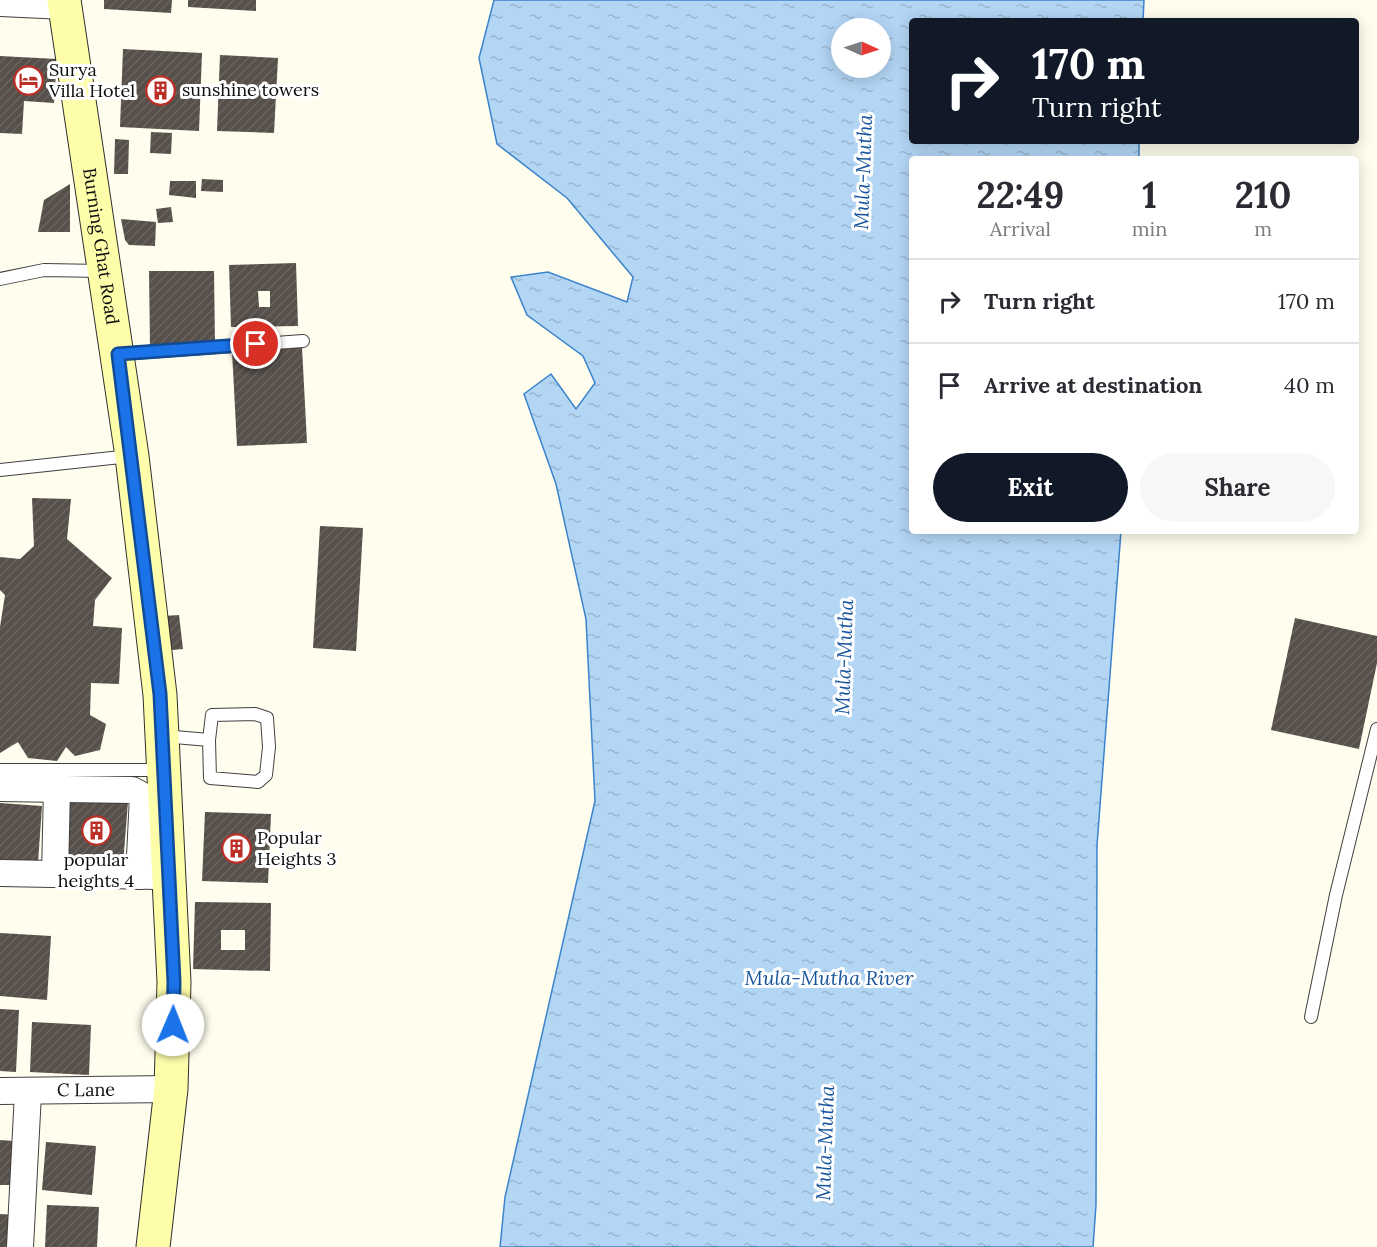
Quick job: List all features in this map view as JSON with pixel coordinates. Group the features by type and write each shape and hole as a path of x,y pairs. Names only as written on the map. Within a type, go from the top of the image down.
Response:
{"street":[{"path":"0,3 64,3"},
{"name":"Burning Ghat Road","path":"64,3 118,354 160,694 164,770 154,876 174,982 171,1089 153,1247"},
{"path":"0,788 132,789 143,796 154,876 0,873"},
{"path":"55,874 57,788"},
{"name":"C Lane","path":"0,1091 28,1093 171,1089"},
{"path":"20,1247 28,1093"}],"lane":[{"path":"0,279 44,270 106,271"},
{"path":"118,354 303,341"},
{"path":"0,470 132,456"},
{"path":"255,714 267,718 269,747 266,775 258,782 210,778 209,740 212,715 255,714"},
{"path":"1311,1017 1336,895 1377,729"},
{"path":"162,736 209,740"},
{"path":"0,770 164,770"}],"water":[{"name":"Mula-Mutha River","path":"494,0 1144,0 1143,18 909,18 909,144 1139,144 1139,156 909,156 909,534 1121,534 1097,845 1096,1205 1093,1247 500,1247 505,1197 595,801 586,619 556,484 524,394 551,374 576,409 595,383 583,356 527,315 511,277 548,272 627,302 633,277 567,198 497,144 479,58"}],"building":[{"path":"104,0 172,0 171,13 104,9"},
{"path":"188,0 256,0 256,11 188,7"},
{"name":"sunshine towers","path":"123,49 202,53 199,131 120,127"},
{"path":"220,55 278,58 274,133 217,131"},
{"name":"Surya Villa Hotel","path":"0,56 57,59 54,103 24,101 22,134 0,133"},
{"path":"151,132 172,133 171,154 150,153"},
{"path":"115,139 129,140 128,174 114,174"},
{"path":"202,179 223,180 223,192 201,191"},
{"path":"170,181 196,181 196,198 169,195"},
{"path":"70,184 70,232 38,232 44,200"},
{"path":"171,207 173,222 158,223 156,209"},
{"path":"121,219 156,222 155,246 129,245 125,240"},
{"path":"296,263 298,326 231,327 229,265","holes":["258,291 270,291 270,307 259,307"]},
{"path":"149,271 214,271 215,344 150,345"},
{"path":"302,347 307,443 237,446 232,351"},
{"path":"32,498 71,499 67,539 112,578 95,600 93,626 122,628 119,684 91,683 90,715 106,724 100,750 75,756 66,747 57,761 28,758 18,742 0,753 0,627 5,595 0,590 0,557 20,559 34,546"},
{"path":"320,526 363,528 356,651 313,648"},
{"path":"179,615 183,649 172,650 164,616"},
{"path":"1295,618 1377,636 1377,663 1359,749 1271,730"},
{"name":"popular heights 4","path":"68,797 128,802 123,864 63,859"},
{"path":"0,803 42,806 38,863 0,860"},
{"name":"Popular Heights 3","path":"205,812 271,814 268,883 202,881"},
{"path":"195,902 271,903 270,971 193,969","holes":["221,930 245,930 245,950 221,950"]},
{"path":"0,933 51,936 47,1000 0,996"},
{"path":"0,1009 19,1010 16,1072 0,1071"},
{"path":"32,1022 91,1025 89,1075 30,1072"},
{"path":"0,1140 14,1141 11,1185 0,1185"},
{"path":"46,1142 96,1146 92,1195 42,1190"},
{"path":"47,1205 99,1207 97,1247 45,1247"},
{"path":"0,1214 16,1215 13,1247 0,1247"}],"place":[{"name":"Surya Villa Hotel","path":"28,80"},
{"name":"sunshine towers","path":"161,90"},
{"name":"popular heights 4","path":"96,831"},
{"name":"Popular Heights 3","path":"236,848"}],"route":[{"path":"173,1025 174,982 160,694 118,354 256,344"}],"water label":[{"name":"Mula-Mutha","path":"863,172"},
{"name":"Mula-Mutha","path":"844,657"},
{"name":"Mula-Mutha","path":"825,1143"}]}
